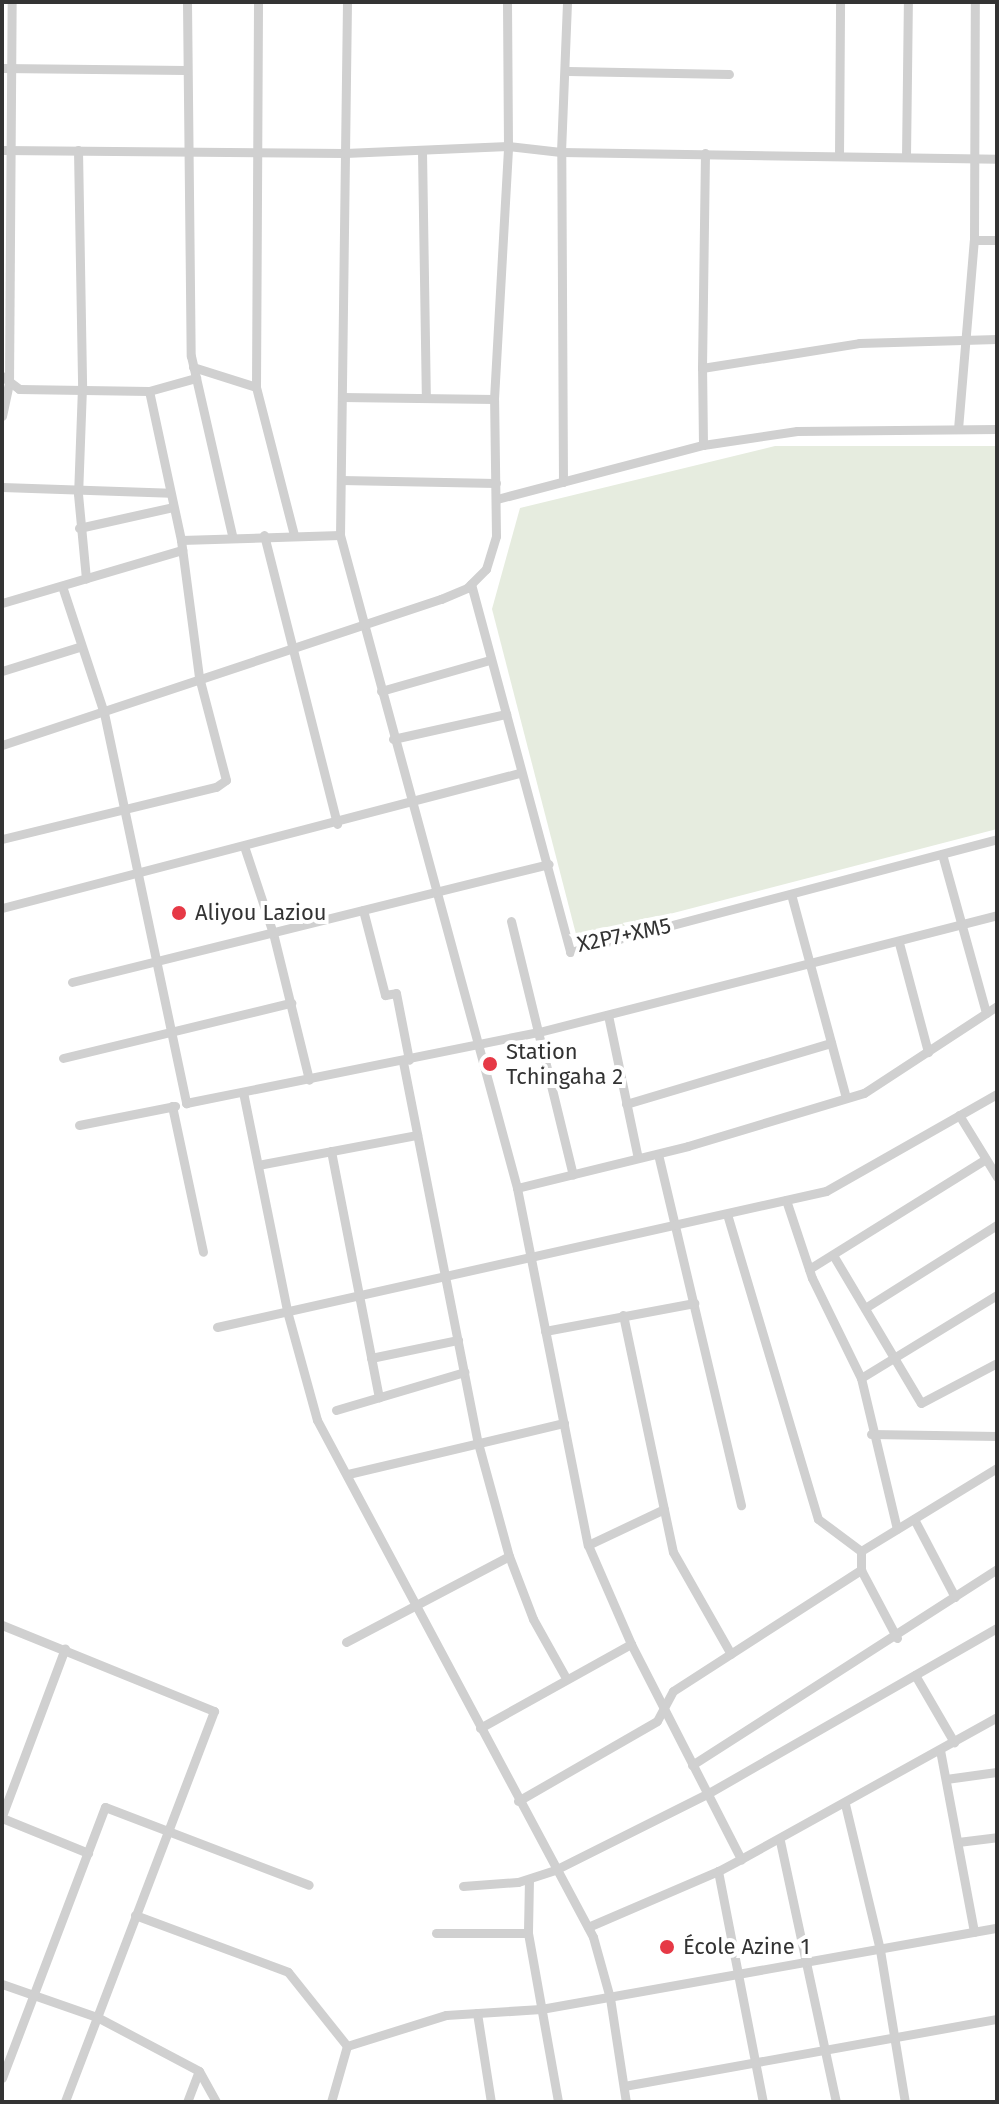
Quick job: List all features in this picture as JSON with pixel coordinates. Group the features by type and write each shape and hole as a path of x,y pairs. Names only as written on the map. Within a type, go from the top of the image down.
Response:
{"street":[{"path":"2,416 5,380 6,68 12,2"},
{"path":"187,2 186,149 193,367 232,535"},
{"path":"258,2 256,387 294,535"},
{"path":"347,2 340,535 475,1045 517,1188 588,1545 631,1644 741,1859"},
{"path":"2,745 104,713 199,677 471,584 486,569 496,536 494,399 508,146 507,2"},
{"path":"563,482 561,152 568,71 567,2"},
{"path":"839,156 840,2"},
{"path":"906,157 908,2"},
{"path":"958,429 974,240 975,2"},
{"path":"6,68 186,70"},
{"path":"568,71 729,74"},
{"path":"5,150 186,149 345,153 508,146 561,152 997,159"},
{"path":"78,150 82,387 78,494 86,579"},
{"path":"422,151 426,398"},
{"path":"703,445 705,153"},
{"path":"974,240 997,240"},
{"path":"702,368 859,343 997,339"},
{"path":"193,367 256,387"},
{"path":"5,380 19,389 82,387 149,391 196,378"},
{"path":"2,839 124,806 216,787 226,780 199,677 182,545 149,391"},
{"path":"342,397 494,399"},
{"path":"497,499 703,445 797,431 997,429"},
{"path":"341,480 496,483"},
{"path":"2,487 78,494 170,493"},
{"path":"79,528 173,507"},
{"path":"2,603 86,579 182,545 232,535 340,535"},
{"path":"264,535 289,648 337,824"},
{"name":"X2P7+XM5","path":"471,584 519,773 549,864 570,952 997,839"},
{"path":"62,586 79,647 104,713 186,1103"},
{"path":"2,671 79,647"},
{"path":"381,691 490,660"},
{"path":"393,739 506,714"},
{"path":"2,908 411,805 519,773"},
{"path":"244,846 273,933 309,1080"},
{"path":"942,854 986,1013"},
{"path":"72,982 549,864"},
{"path":"791,894 846,1098"},
{"path":"363,910 385,995 396,993 417,1135 478,1443 509,1556 533,1619 566,1678"},
{"path":"79,1125 539,1032 899,943 997,915"},
{"path":"511,921 573,1175"},
{"path":"899,943 928,1052"},
{"path":"63,1058 291,1003"},
{"path":"517,1188 658,1154 864,1093 997,1006"},
{"path":"608,1015 638,1158"},
{"path":"626,1104 831,1043"},
{"path":"243,1092 287,1311 317,1420 588,1927 610,1998 626,2102"},
{"path":"217,1327 445,1272 826,1191 997,1094"},
{"path":"172,1106 203,1252"},
{"path":"959,1115 997,1177"},
{"path":"258,1165 417,1135"},
{"path":"331,1151 379,1397"},
{"path":"658,1154 741,1505"},
{"path":"809,1269 986,1159"},
{"path":"786,1200 809,1269 861,1378 871,1434 897,1529"},
{"path":"727,1214 818,1519 861,1551"},
{"path":"865,1308 997,1225"},
{"path":"833,1255 921,1403 997,1363"},
{"path":"861,1378 997,1295"},
{"path":"545,1331 694,1303"},
{"path":"623,1315 673,1552 731,1654"},
{"path":"371,1358 458,1340"},
{"path":"336,1410 464,1372"},
{"path":"348,1474 564,1423"},
{"path":"871,1434 997,1436"},
{"path":"861,1551 997,1468"},
{"path":"588,1545 664,1509"},
{"path":"914,1519 955,1597"},
{"path":"861,1551 861,1570 897,1638"},
{"path":"346,1642 509,1556"},
{"path":"692,1765 897,1638 997,1569"},
{"path":"518,1801 657,1721 673,1691 861,1570"},
{"path":"2,1625 214,1711 164,1833 65,2102"},
{"path":"463,1886 529,1879 555,1870 707,1794 997,1628"},
{"path":"480,1728 631,1644"},
{"path":"65,1648 2,1817 88,1853"},
{"path":"915,1675 954,1742"},
{"path":"588,1927 780,1841 997,1717"},
{"path":"940,1750 974,1932"},
{"path":"946,1779 997,1772"},
{"path":"845,1804 880,1950 905,2102"},
{"path":"2,2078 105,1807 164,1833 309,1885"},
{"path":"958,1842 997,1837"},
{"path":"780,1841 828,2053 836,2102"},
{"path":"718,1871 763,2102"},
{"path":"529,1879 528,1933 558,2102"},
{"path":"135,1915 288,1972 347,2046"},
{"path":"347,2046 446,2015 541,2009 737,1973 809,1965 997,1928"},
{"path":"436,1933 528,1933"},
{"path":"2,1984 97,2017 199,2071 216,2102"},
{"path":"477,2013 491,2102"},
{"path":"624,2086 828,2053 894,2036 997,2019"},
{"path":"331,2102 347,2046"},
{"path":"187,2102 199,2071"}],"shaded area":[{"path":"775,446 997,446 997,829 577,938 492,609 520,508"}],"place":[{"name":"Aliyou Laziou","path":"179,913"},
{"name":"Station Tchingaha 2","path":"490,1064"},
{"name":"École Azine 1","path":"667,1947"}]}
